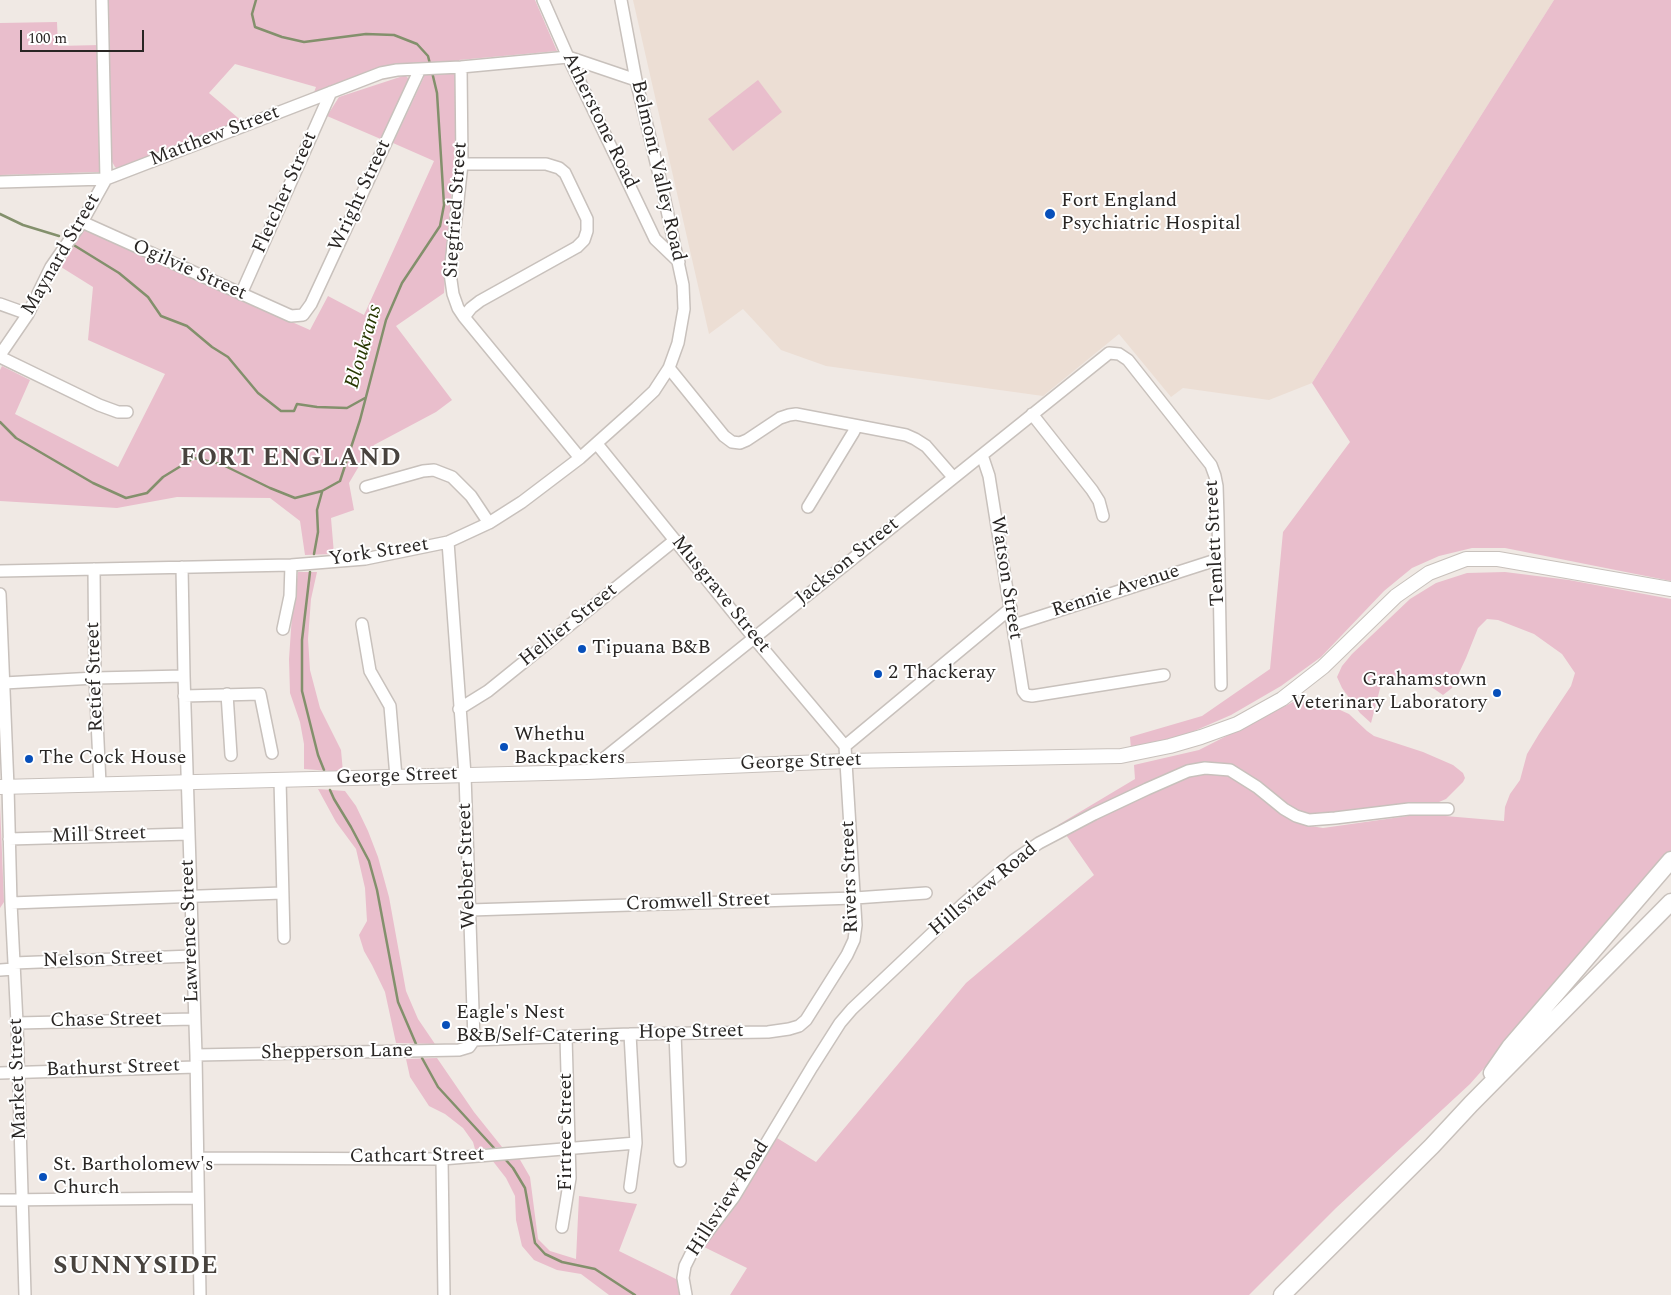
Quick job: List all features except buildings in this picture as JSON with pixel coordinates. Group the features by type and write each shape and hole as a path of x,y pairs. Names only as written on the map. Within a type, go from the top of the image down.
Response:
{"highway":[{"path":"1471,1104 1510,1046 1671,860"},
{"path":"1282,1295 1432,1146 1471,1104 1671,902"},
{"path":"1551,1024 1671,917"}],"main road":[{"name":"George Street","path":"4,787 587,772 846,761 1121,756 1194,739 1237,724 1282,699 1323,667 1396,596 1429,573 1466,559 1498,559 1671,589"}],"street":[{"path":"102,0 106,179"},
{"name":"Atherstone Road","path":"542,0 655,239 678,262"},
{"name":"Belmont Valley Road","path":"621,0 636,80 683,285 684,309 678,343"},
{"name":"Matthew Street","path":"0,182 106,179 381,73 398,70 568,58 636,80"},
{"name":"Siegfried Street","path":"461,67 462,164 450,273 453,294 458,308 464,317 580,458"},
{"name":"Wright Street","path":"297,317 304,315 312,304 426,69"},
{"name":"Fletcher Street","path":"241,294 332,92"},
{"path":"462,164 546,164 559,168 565,173 588,219 584,240 577,247 480,301 464,317"},
{"name":"Maynard Street","path":"0,356 28,314 51,267 82,222 106,179"},
{"name":"Ogilvie Street","path":"82,222 241,294 297,317"},
{"path":"0,304 28,314"},
{"name":"York Street","path":"0,571 291,565 365,559 448,542 489,523 522,502 597,444 654,391 669,368 678,343"},
{"name":"Jackson Street","path":"587,772 1109,353"},
{"name":"Temlett Street","path":"1109,353 1119,354 1128,360 1211,465 1217,486 1221,685"},
{"path":"0,356 99,405 118,412 127,412"},
{"path":"669,368 724,436 732,442 740,443 747,440 780,418 796,414 906,435 926,446 953,477"},
{"path":"1032,414 1096,496 1103,516"},
{"path":"808,507 856,426"},
{"name":"Musgrave Street","path":"597,444 754,638 845,746"},
{"name":"Watson Street","path":"982,455 989,476 1014,625 1021,684 1026,695 1032,696 1164,674"},
{"path":"366,488 423,471 434,470 452,477 461,485 471,496 489,523"},
{"name":"Hellier Street","path":"459,709 488,691 675,540"},
{"name":"Webber Street","path":"448,542 465,775 474,1040"},
{"name":"Rennie Avenue","path":"1014,625 1219,559"},
{"path":"283,628 290,596 291,565"},
{"name":"Lawrence Street","path":"182,567 184,696 196,1061 200,1295"},
{"name":"Retief Street","path":"94,570 95,678 100,784"},
{"name":"Market Street","path":"0,594 4,683 4,787 9,839 17,1023 26,1295"},
{"path":"845,746 1011,608"},
{"path":"362,624 370,671 390,706 396,777"},
{"path":"4,683 184,676"},
{"path":"184,696 258,693 261,695 272,753"},
{"path":"227,694 231,755"},
{"name":"Rivers Street","path":"789,1029 799,1026 806,1020 847,955 854,940 856,926 855,898 845,746"},
{"name":"Hillsview Road","path":"686,1295 683,1278 692,1254 734,1197 812,1066 840,1023 852,1009 962,905 1014,860 1039,843 1147,789 1188,771 1205,768 1230,770 1257,787 1284,809 1296,816 1309,820 1409,809 1448,809"},
{"path":"280,780 284,938"},
{"name":"Mill Street","path":"9,839 188,834"},
{"path":"11,903 282,893"},
{"name":"Cromwell Street","path":"470,910 855,898 926,893"},
{"path":"0,920 12,920"},
{"name":"Nelson Street","path":"0,970 14,966 192,956"},
{"name":"Chase Street","path":"17,1023 194,1019"},
{"name":"Hope Street","path":"474,1040 630,1034 768,1032 789,1029"},
{"path":"675,1033 680,1161"},
{"path":"630,1034 636,1143 630,1186"},
{"name":"Firtree Street","path":"562,1227 570,1178 566,1037"},
{"name":"Shepperson Lane","path":"196,1061 459,1050 469,1047 474,1040"},
{"name":"Bathurst Street","path":"0,1073 196,1061"},
{"name":"Cathcart Street","path":"198,1158 442,1159 636,1143"},
{"path":"442,1159 444,1295"},
{"path":"0,1200 198,1198"}],"shaded area":[{"path":"109,0 535,0 557,51 459,60 444,293 396,326 452,400 436,412 374,445 365,456 349,483 354,510 331,518 334,554 305,555 300,521 270,498 177,497 117,508 0,501 0,370 2,366 30,380 15,414 118,467 165,374 88,340 93,287 61,267 84,230 310,330 328,296 364,315 434,161 393,143 424,77 421,64 313,95 316,87 235,64 209,93 244,123 119,170 110,158"},
{"name":"Fort England Psychiatric Hospital","path":"633,0 1554,0 1312,383 1269,400 1183,388 1171,397 1119,334 1043,396 826,366 781,350 743,309 709,334"},
{"path":"1554,0 1671,0 1671,581 1505,548 1472,548 1439,556 1412,568 1384,591 1321,657 1281,686 1231,715 1185,735 1131,749 1130,737 1202,716 1270,669 1283,532 1350,442 1312,383"},
{"path":"57,22 58,46 100,45 100,172 0,175 0,23"},
{"path":"403,76 410,80 383,140 327,116 339,97"},
{"path":"758,80 782,112 733,151 708,119"},
{"path":"298,572 317,572 311,599 308,639 310,670 320,708 341,750 343,772 304,769 304,744 300,722 290,693 289,659 292,615"},
{"path":"1505,572 1569,580 1671,599 1671,852 1470,1084 1336,1208 1249,1295 730,1295 747,1268 704,1247 732,1211 777,1138 816,1162 966,983 1094,875 1064,832 1181,778 1209,773 1226,774 1238,779 1289,818 1304,825 1323,828 1422,814 1504,821 1505,807 1510,794 1520,780 1527,754 1571,686 1575,673 1562,654 1534,634 1498,620 1487,619 1478,628 1452,688 1443,695 1427,684 1383,677 1371,723 1360,713 1342,688 1337,677 1342,666 1352,654 1410,599 1436,583 1467,573"},
{"path":"1320,701 1349,714 1374,736 1423,752 1453,765 1463,773 1465,778 1463,782 1446,799 1439,802 1316,816 1299,812 1284,803 1241,769 1231,766 1203,765 1060,827 1058,825 1135,779 1134,765 1199,750 1293,702"},
{"path":"318,789 345,791 356,806 368,831 378,857 389,897 406,991 418,1019 435,1044 396,1043 385,992 364,951 359,935 367,921 365,888 356,849 336,822"},
{"path":"0,804 4,902 0,908"},
{"path":"437,1058 474,1112 502,1147 475,1149 473,1142 463,1128 445,1114 429,1106 410,1077 406,1059"},
{"path":"519,1158 530,1177 538,1239 550,1251 576,1259 579,1196 637,1204 619,1251 678,1280 680,1295 609,1295 581,1274 557,1270 534,1260 522,1246 516,1220 515,1196 506,1178 492,1160"}],"waterway":[{"name":"Bloukrans","path":"256,0 252,14 255,27 282,37 304,42 366,34 394,35 417,44 428,56 430,64"},
{"name":"Bloukrans","path":"0,422 16,438 93,483 126,498 147,493 163,477 194,458 221,464 295,498 322,491 340,481 360,420 386,320 402,283 440,226 444,205 437,93 432,72"},
{"path":"0,214 23,225 59,236"},
{"path":"72,244 119,273 148,297 161,316 187,326 212,347 228,357 258,393 281,411 294,411 297,404 347,408 365,398"},
{"path":"314,554 318,532 317,510 322,492"},
{"path":"310,572 302,640 302,691 318,755 324,770"},
{"path":"330,790 369,861 377,890 398,1002 416,1044"},
{"path":"422,1058 438,1087 494,1148"},
{"path":"505,1159 525,1188 535,1243 545,1254 562,1262 595,1269 635,1295"}],"place":[{"name":"Fort England Psychiatric Hospital","path":"1050,214"},
{"name":"Tipuana B&B","path":"582,649"},
{"name":"2 Thackeray","path":"878,674"},
{"name":"Grahamstown Veterinary Laboratory","path":"1497,693"},
{"name":"Whethu Backpackers","path":"504,747"},
{"name":"The Cock House","path":"29,759"},
{"name":"Eagle's Nest B&B/Self-Catering","path":"446,1025"},
{"name":"St. Bartholomew's Church","path":"43,1177"}],"district":[{"name":"FORT ENGLAND","path":"291,460"},
{"name":"SUNNYSIDE","path":"136,1268"}]}
